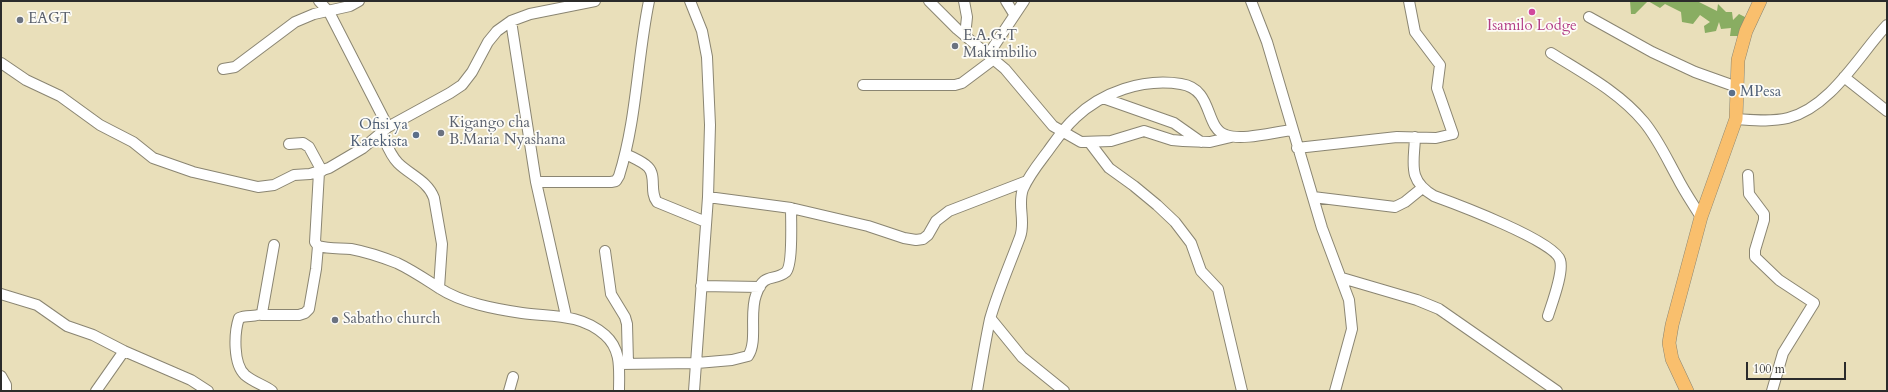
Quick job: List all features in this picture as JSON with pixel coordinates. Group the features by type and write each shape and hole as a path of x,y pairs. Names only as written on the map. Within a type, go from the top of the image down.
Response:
{"main road":[{"path":"1687,391 1672,359 1669,343 1672,325 1701,217 1736,120 1738,60 1746,31 1760,1"}],"street":[{"path":"319,1 329,12 385,130 391,154 397,163 431,190 434,198 442,244 443,258 439,288"},
{"path":"223,69 235,67 281,35 296,22 314,14 329,12 350,6 359,1"},
{"path":"1,63 26,80 60,96 100,125 133,142 153,158 193,172 258,187 274,185 294,175 321,171 362,148 385,130 450,93 462,85 472,72 488,42 497,31 511,21 530,14 595,1"},
{"path":"536,182 616,181 626,154 649,1"},
{"path":"690,1 702,31 710,83 708,197 694,391"},
{"path":"929,1 965,36 991,57 1026,92 1053,126 1081,142 1090,143 1111,141 1144,131 1172,140 1201,142 1292,130"},
{"path":"964,1 967,17 965,36"},
{"path":"1006,1 1014,14"},
{"path":"863,85 955,85 962,82 991,57 1014,14 1024,1"},
{"path":"1251,1 1267,42 1297,148 1322,228 1349,300 1352,329 1335,391"},
{"path":"1297,148 1397,136 1436,138 1453,134 1448,115 1437,88 1440,65 1415,32 1409,1"},
{"path":"1589,17 1680,66 1736,87"},
{"path":"511,21 536,182 566,316"},
{"path":"1736,120 1776,120 1794,115 1818,103 1844,77 1887,25"},
{"path":"1551,53 1598,82 1627,104 1644,122 1660,146 1701,217"},
{"path":"1844,77 1887,111"},
{"path":"977,391 990,319 1021,235 1022,223 1020,199 1027,181 1062,131 1086,108 1102,98 1129,87 1146,83 1165,82 1193,87 1201,94 1218,130 1224,135 1231,137"},
{"path":"1102,98 1174,123 1201,142"},
{"path":"1415,137 1414,169 1416,180 1421,189 1434,196 1528,234 1557,252 1561,261 1561,269 1548,316"},
{"path":"272,391 245,374 238,366 236,358 239,318 261,315 299,315 305,313 309,309 316,269 318,246 315,242 321,171 308,147 303,142 289,144"},
{"path":"1090,143 1109,168 1157,205 1175,222 1190,243 1201,271 1218,289 1242,391"},
{"path":"626,154 648,167 651,172 654,198 657,202 706,222"},
{"path":"1748,175 1749,194 1764,214 1764,220 1755,250 1756,257 1779,280 1814,304 1783,353 1772,391"},
{"path":"708,197 791,208 868,226 904,238 916,240 923,239 928,235 936,221 950,211 1027,181"},
{"path":"1313,196 1395,207 1421,189"},
{"path":"999,192 1020,199"},
{"path":"623,363 697,363 732,360 748,356 752,345 752,309 760,287 766,280 785,273 787,270 790,258 791,208"},
{"path":"261,315 263,311 274,245"},
{"path":"318,246 350,249 384,258 414,271 439,288 468,300 495,308 523,313 566,316 586,324 604,334 615,345 623,363"},
{"path":"605,251 611,294 625,316 626,324 619,391"},
{"path":"1342,278 1418,300 1439,309 1557,391"},
{"path":"701,286 760,287"},
{"path":"1,294 37,305 63,324 93,335 124,351 191,380 207,391"},
{"path":"990,319 1022,357 1064,391"},
{"path":"96,391 124,351"},
{"path":"1,376 6,385 6,391"},
{"path":"509,391 513,377"}],"green space":[{"path":"1630,1 1648,1 1635,14 1631,14"},
{"path":"1648,1 1697,1 1717,11 1718,4 1726,12 1732,12 1733,20 1739,14 1749,19 1740,36 1730,36 1731,28 1721,29 1719,22 1716,31 1705,33 1704,26 1710,22 1700,15 1693,24 1682,22 1681,12 1665,4 1660,8"}],"place":[{"name":"Isamilo Lodge","path":"1532,12"},
{"name":"EAGT","path":"20,20"},
{"name":"E.A.G.T Makimbilio","path":"955,46"},
{"name":"MPesa","path":"1732,93"},
{"name":"Kigango cha B.Maria Nyashana","path":"441,133"},
{"name":"Ofisi ya Katekista","path":"416,135"},
{"name":"Sabatho church","path":"335,320"}]}
